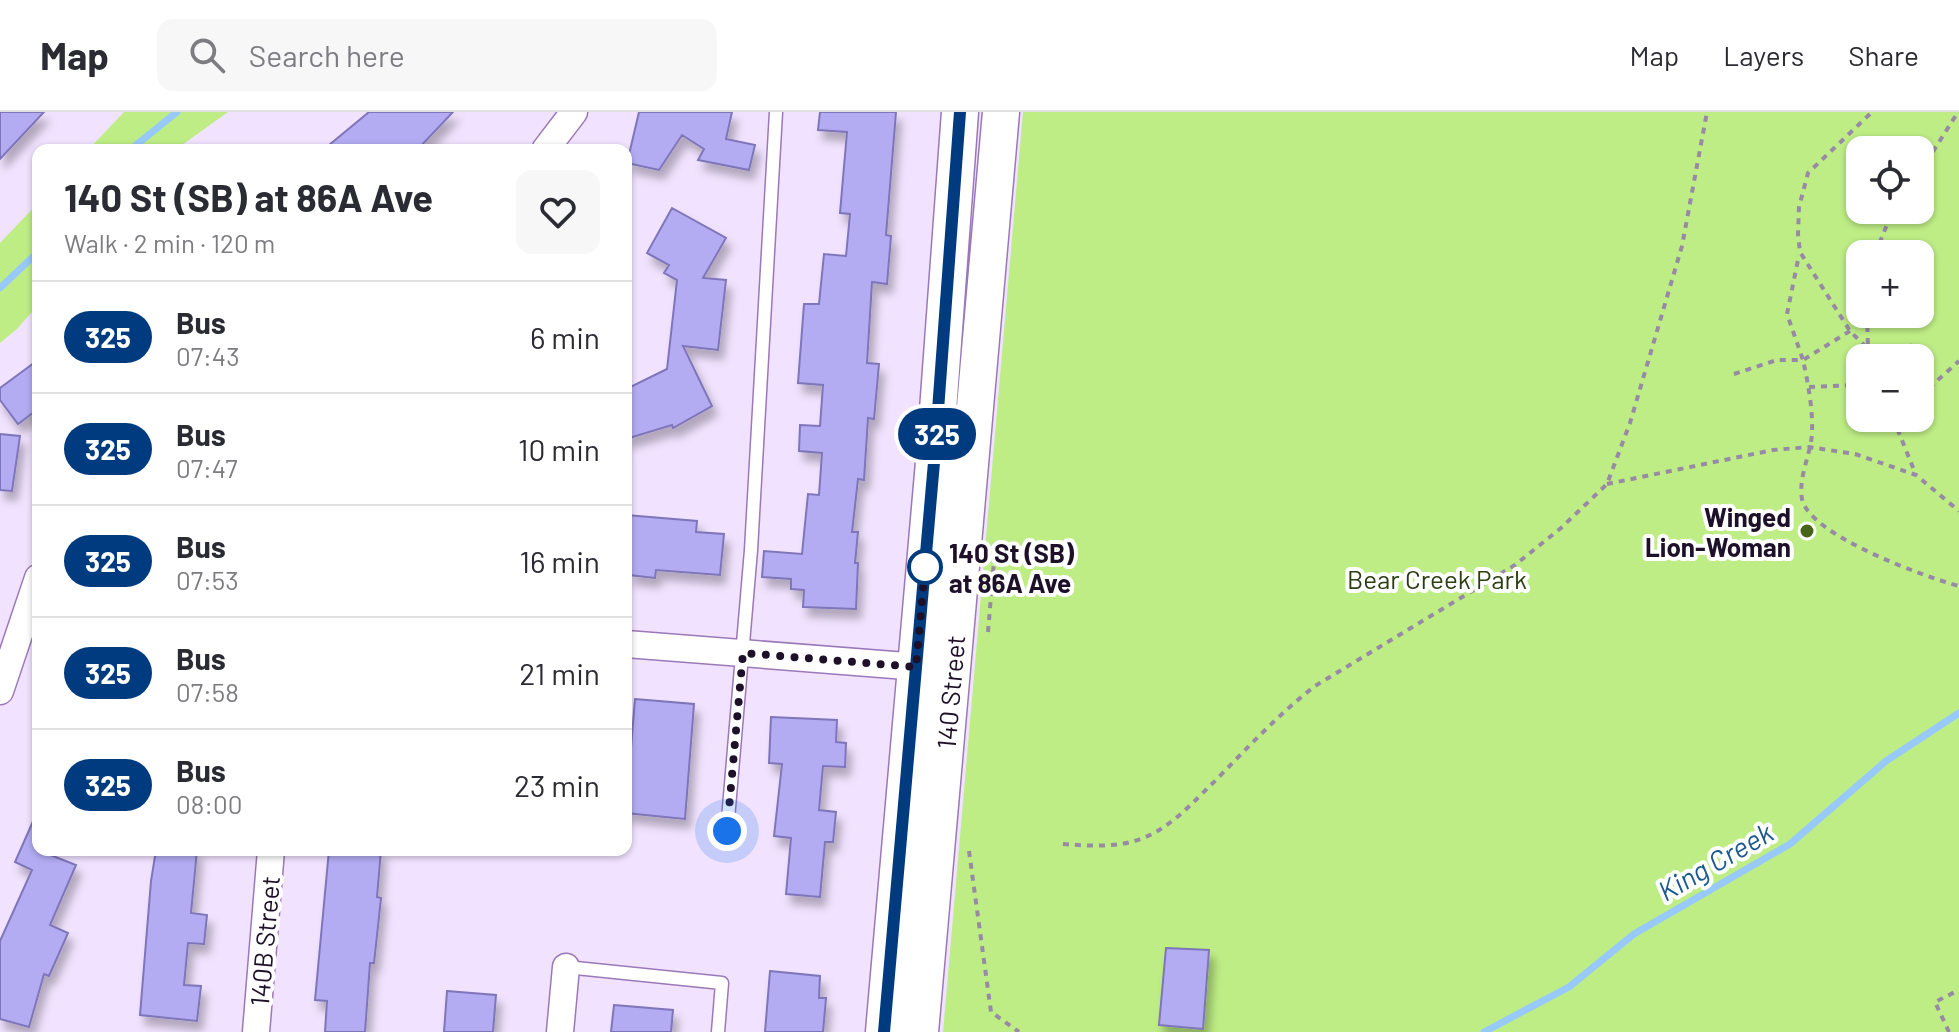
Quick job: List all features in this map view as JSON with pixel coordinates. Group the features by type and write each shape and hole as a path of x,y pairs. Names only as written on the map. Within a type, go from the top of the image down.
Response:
{"main road":[{"name":"140 Street","path":"884,1032 935,451 960,112"},
{"name":"140 Street","path":"920,1032 1001,112"}],"street":[{"path":"550,144 574,112"},
{"path":"0,691 32,596"},
{"path":"632,644 952,669"},
{"name":"140B Street","path":"256,1032 271,856"},
{"path":"560,1032 566,967"}],"lane":[{"path":"727,831 743,653 776,112"},
{"path":"566,967 722,983 718,1032"}],"path":[{"path":"1063,844 1118,844 1143,839 1163,828 1292,704 1315,686 1515,565 1561,528 1607,484 1630,423 1682,246 1707,112"},
{"path":"1872,112 1808,173 1799,207 1800,252 1787,314 1809,387 1812,432 1801,497 1811,517 1865,550 1935,580 1959,586"},
{"path":"1934,150 1958,112"},
{"path":"1800,252 1850,331 1863,344"},
{"path":"1734,374 1777,360 1803,360 1850,331"},
{"path":"1934,383 1959,361"},
{"path":"1809,387 1846,386"},
{"path":"1899,432 1916,475"},
{"path":"1607,484 1773,450 1809,447 1855,454 1916,475 1959,511"},
{"path":"969,842 968,857 991,1012 1019,1032"},
{"path":"1949,1032 1935,1002 1959,990"}],"green space":[{"path":"124,112 228,112 183,144 94,144"},
{"name":"Bear Creek Park","path":"1023,112 1959,112 1959,1032 943,1032"},
{"path":"32,209 32,312 0,343 0,243"}],"building":[{"path":"0,112 44,112 0,159"},
{"path":"369,112 453,112 423,144 330,144"},
{"path":"639,112 732,112 726,139 755,145 749,170 698,160 704,149 682,135 659,170 632,164 631,144"},
{"path":"820,112 896,112 886,235 891,236 887,284 872,282 867,363 879,364 874,419 868,418 864,480 858,479 852,532 858,532 856,609 803,607 804,590 791,589 791,579 762,577 764,551 802,554 808,494 819,495 822,453 799,451 800,425 820,426 823,385 798,383 804,304 819,304 824,254 846,256 850,214 840,213 847,132 818,130"},
{"path":"672,208 726,238 703,278 726,280 718,350 683,346 712,406 673,428 672,425 632,437 632,386 667,369 677,280 664,273 669,265 647,253"},
{"path":"32,364 32,414 18,424 0,400 0,388"},
{"path":"0,434 20,436 12,491 0,490"},
{"path":"632,516 697,521 696,532 724,534 720,575 656,570 655,578 632,575"},
{"path":"635,699 694,704 685,819 632,814"},
{"path":"771,717 837,720 836,742 846,743 845,767 823,766 819,810 836,812 833,842 825,842 820,897 786,894 791,838 774,836 782,764 769,763"},
{"path":"32,824 32,856 53,856 76,865 50,925 68,933 49,976 44,974 29,1027 0,1019 0,941 32,870 15,862"},
{"path":"155,856 196,856 191,913 207,915 204,944 188,943 184,985 201,986 197,1021 140,1015"},
{"path":"328,856 380,856 377,897 381,898 374,963 370,963 365,1032 325,1032 327,1001 315,1000"},
{"path":"1166,948 1209,950 1203,1029 1159,1025"},
{"path":"770,971 820,976 819,998 826,998 823,1032 765,1032"},
{"path":"447,991 496,995 493,1032 444,1032"},
{"path":"614,1005 673,1010 671,1032 611,1032"}],"waterway":[{"path":"137,144 177,112"},
{"path":"0,288 32,258"},
{"name":"King Creek","path":"1484,1032 1569,987 1634,934 1790,844 1886,761 1959,713"}],"bus line":[{"name":"325","path":"884,1032 935,451 960,112"}],"place":[{"name":"Winged Lion-Woman","path":"1807,531"},
{"name":"140 St (SB) at 86A Ave","path":"925,567"}],"route":[{"path":"727,831 743,653 916,667 925,567"}]}
